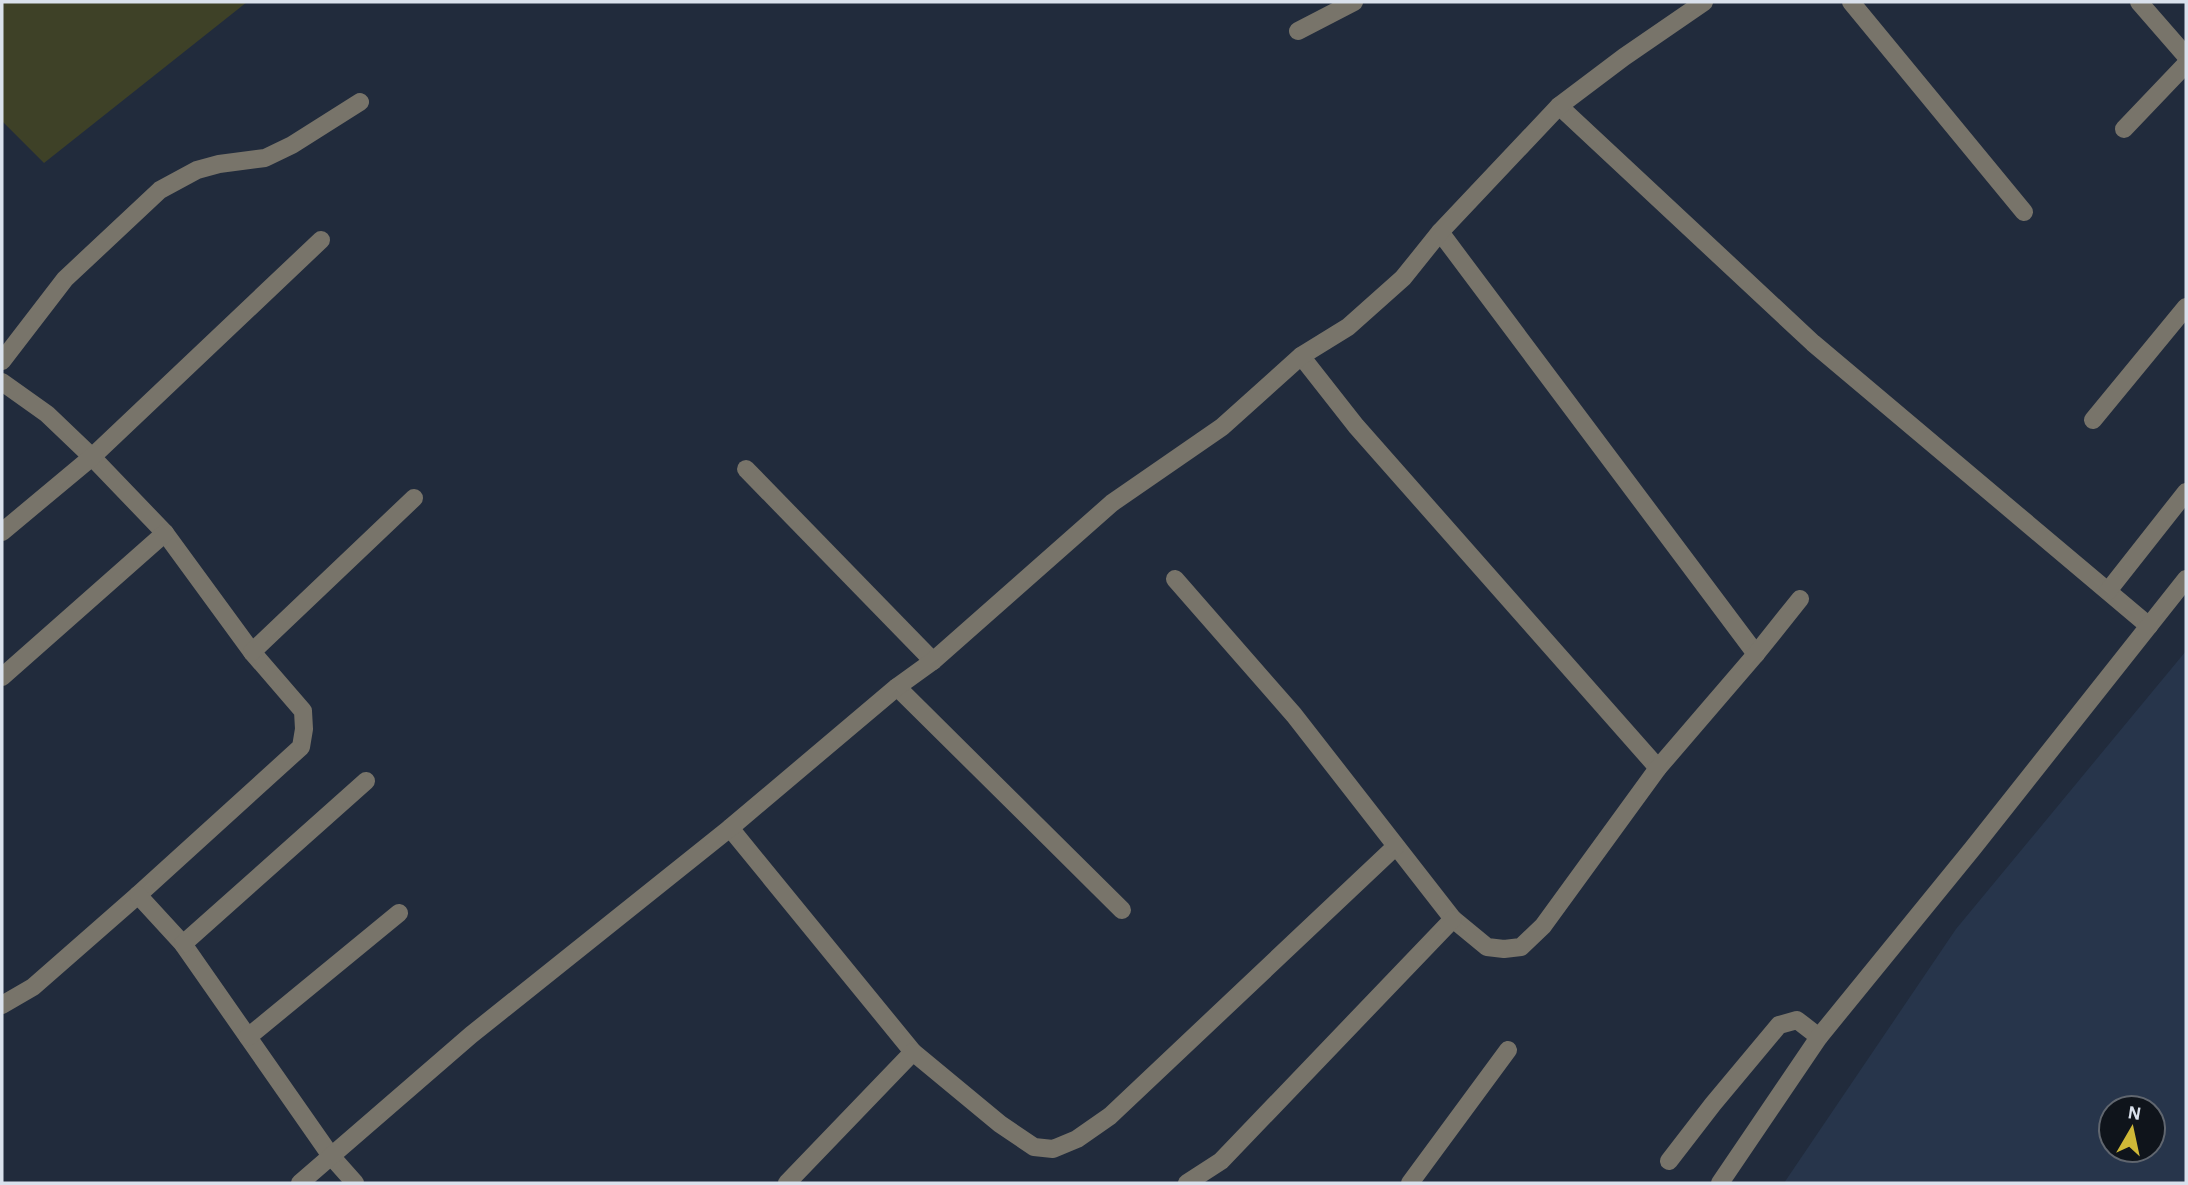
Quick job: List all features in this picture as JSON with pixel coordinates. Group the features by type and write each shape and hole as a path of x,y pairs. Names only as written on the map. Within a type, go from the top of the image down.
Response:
{"street":[{"path":"1298,31 1354,2"},
{"path":"300,1183 471,1035 730,828 897,687 933,661 1112,503 1222,428 1301,356 1348,327 1403,278 1440,232 1559,106 1704,2"},
{"path":"1851,2 2024,212"},
{"path":"2139,2 2186,56"},
{"path":"2124,130 2186,64"},
{"path":"2,361 65,279 160,190 197,170 265,158 292,145 360,102"},
{"path":"1559,106 1813,343 2149,626"},
{"path":"1440,232 1756,654"},
{"path":"2,532 92,457 321,240"},
{"path":"2093,420 2186,307"},
{"path":"1301,356 1356,426 1658,768"},
{"path":"2,382 47,414 165,533 252,652 303,711 304,729 301,747 33,988 2,1005"},
{"path":"746,469 933,661"},
{"path":"2108,591 2186,492"},
{"path":"252,652 414,498"},
{"path":"2,677 165,533"},
{"path":"1175,579 1294,715 1453,919 1487,947 1504,949 1521,947 1543,926 1658,768 1800,599"},
{"path":"1720,1183 1819,1037 2186,579"},
{"path":"897,687 1122,910"},
{"path":"183,944 366,781"},
{"path":"730,828 913,1052 988,1115 1034,1147 1053,1149 1077,1139 1110,1116 1395,847"},
{"path":"138,895 183,944 331,1156 355,1183"},
{"path":"248,1037 399,913"},
{"path":"1187,1183 1221,1161 1453,919"},
{"path":"1669,1161 1779,1026 1797,1020 1819,1037"},
{"path":"1410,1183 1508,1050"},
{"path":"787,1183 913,1052"}],"shaded area":[{"path":"2186,651 2186,1183 1784,1183 1956,929"}],"green space":[{"path":"2,2 247,2 44,163 2,121"}]}
